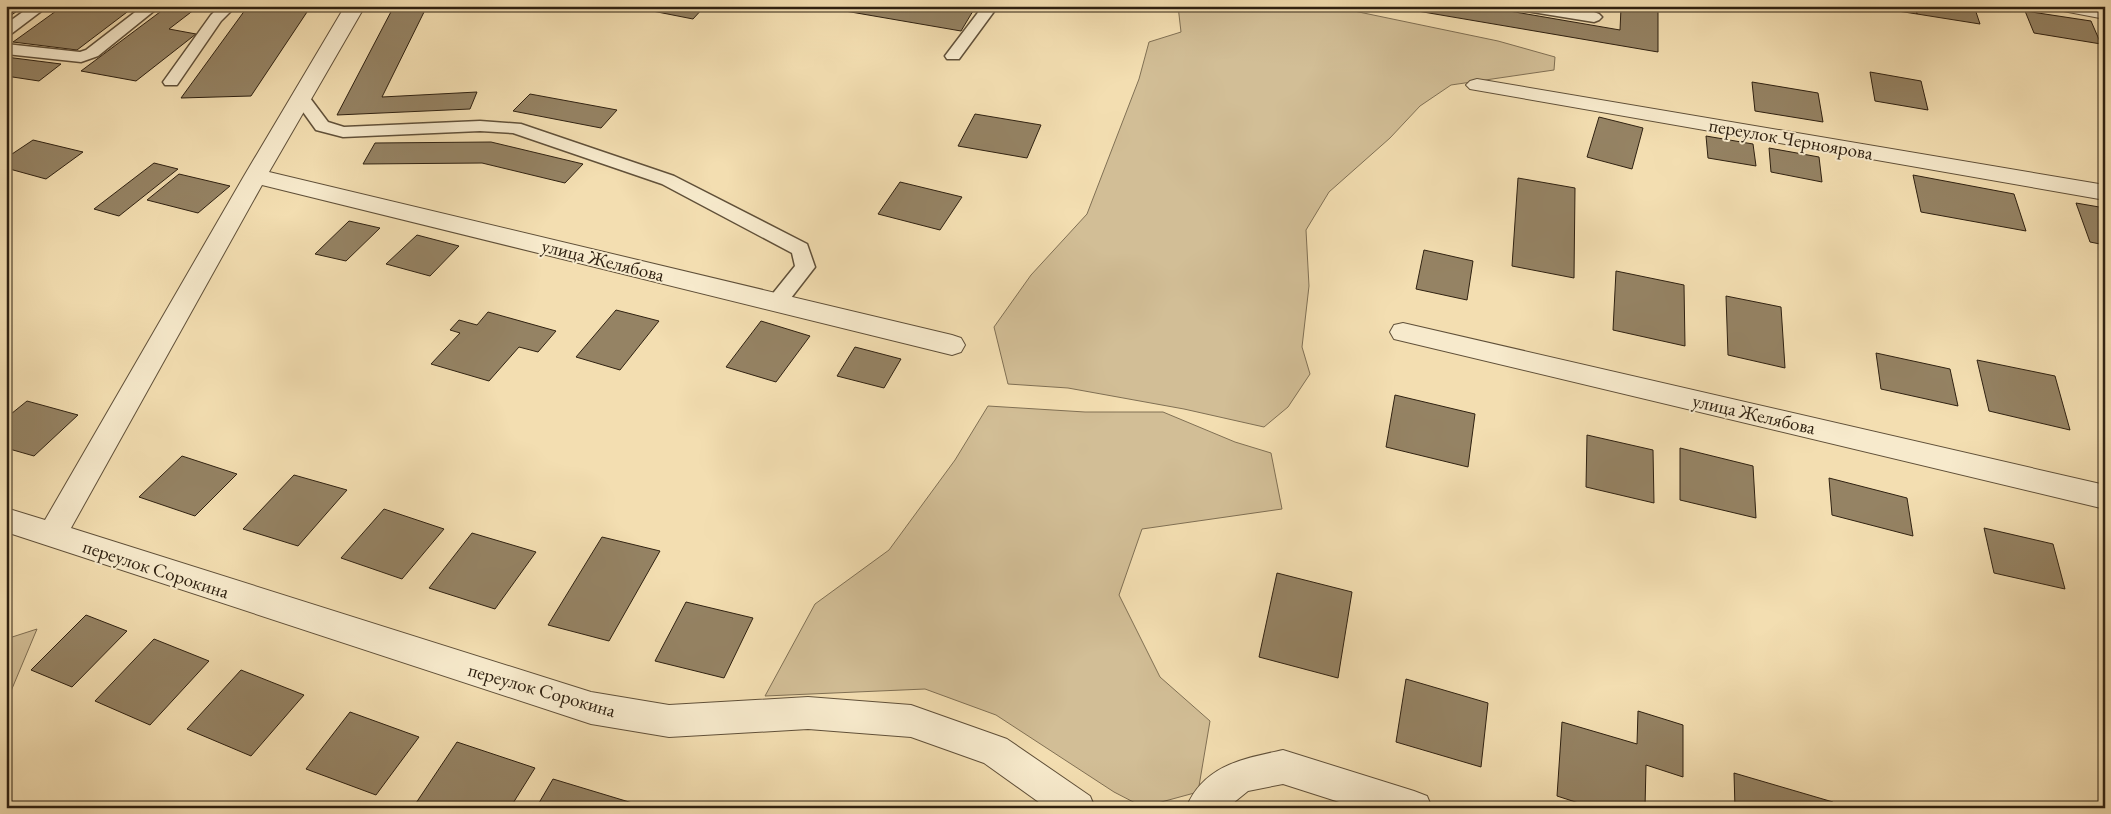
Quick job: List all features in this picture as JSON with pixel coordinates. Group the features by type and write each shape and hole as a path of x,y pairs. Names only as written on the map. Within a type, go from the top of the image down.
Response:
{"street":[{"path":"52,535 255,176 355,6"},
{"path":"2065,6 2105,14"},
{"name":"переулок Черноярова","path":"1478,85 2105,193"},
{"name":"улица Желябова","path":"255,176 952,345"},
{"name":"улица Желябова","path":"1403,332 2105,497"},
{"name":"переулок Сорокина","path":"6,520 591,708 669,721 808,713 911,720 996,751 1077,808"},
{"path":"1204,808 1209,800 1240,776 1283,767 1414,808"}],"lane":[{"path":"6,31 41,6"},
{"path":"6,49 81,57 92,53 153,6"},
{"path":"171,82 216,18 229,6"},
{"path":"953,56 991,6"},
{"path":"1526,6 1594,17"},
{"path":"301,98 322,126 344,132 480,126 515,128 668,180 800,249 804,267 777,302"}],"shaded area":[{"path":"1178,6 1330,6 1498,41 1555,57 1554,70 1451,85 1420,106 1390,138 1329,192 1306,230 1309,286 1302,347 1310,374 1288,407 1264,427 1184,409 1068,388 1008,384 994,327 1031,275 1087,214 1139,79 1149,42 1181,32"},
{"path":"988,406 1085,412 1163,412 1235,442 1271,453 1282,509 1142,529 1119,595 1160,677 1210,721 1198,792 1143,807 1114,792 996,715 925,689 765,696 815,604 889,550 955,460"},
{"path":"37,629 6,703 6,639"}],"building":[{"path":"6,6 24,6 6,19"},
{"path":"63,6 135,6 77,50 13,42"},
{"path":"168,6 199,6 169,29 196,34 136,81 81,71"},
{"path":"248,6 311,6 251,96 181,98"},
{"path":"394,6 427,6 382,97 477,92 470,109 337,115"},
{"path":"627,6 705,6 693,19"},
{"path":"816,6 976,6 961,31"},
{"path":"1388,6 1480,6 1620,30 1621,8 1608,6 1658,6 1658,52"},
{"path":"1865,6 1915,6 1917,14"},
{"path":"1915,6 1974,6 1980,24 1917,14"},
{"path":"2025,11 2091,21 2101,44 2034,33"},
{"path":"6,57 61,64 39,81 6,76"},
{"path":"1870,72 1921,81 1928,110 1875,101"},
{"path":"1752,82 1818,93 1823,122 1755,111"},
{"path":"530,94 617,110 601,128 513,111"},
{"path":"975,114 1041,125 1027,158 958,146"},
{"path":"1599,117 1643,128 1632,169 1587,157"},
{"path":"1706,136 1753,144 1756,166 1708,158"},
{"path":"33,140 83,152 46,179 6,168 6,158"},
{"path":"491,142 583,164 565,183 482,163 363,164 375,143"},
{"path":"1769,148 1819,157 1822,182 1771,172"},
{"path":"154,163 178,169 119,216 94,209"},
{"path":"179,174 230,186 198,213 147,200"},
{"path":"1913,175 2014,194 2026,231 1921,212"},
{"path":"1518,178 1575,188 1574,278 1512,266"},
{"path":"900,182 962,197 940,230 878,214"},
{"path":"2076,203 2105,208 2105,245 2090,242"},
{"path":"349,221 380,228 346,261 315,254"},
{"path":"417,235 459,246 430,276 386,264"},
{"path":"1424,250 1473,261 1467,300 1416,289"},
{"path":"1616,271 1684,285 1685,346 1613,330"},
{"path":"1726,296 1781,307 1785,368 1728,355"},
{"path":"616,310 659,321 620,370 576,357"},
{"path":"488,312 556,331 538,352 519,347 489,381 431,364 460,333 450,330 459,320 477,325"},
{"path":"761,321 810,336 776,382 726,367"},
{"path":"855,347 901,359 884,388 837,376"},
{"path":"1876,353 1950,369 1958,406 1881,389"},
{"path":"1977,360 2055,376 2070,430 1989,411"},
{"path":"1395,395 1475,414 1468,467 1386,447"},
{"path":"27,401 78,415 34,456 6,448 6,418"},
{"path":"1587,435 1653,450 1654,503 1586,487"},
{"path":"1680,448 1753,466 1756,518 1680,500"},
{"path":"182,456 237,474 195,516 139,497"},
{"path":"294,475 347,490 298,546 243,529"},
{"path":"1829,478 1907,498 1913,536 1832,515"},
{"path":"384,509 444,529 402,579 341,558"},
{"path":"1984,528 2053,544 2065,589 1994,573"},
{"path":"472,533 536,552 495,609 429,588"},
{"path":"602,537 660,551 609,641 548,625"},
{"path":"1277,573 1352,592 1338,678 1259,657"},
{"path":"686,602 753,618 724,678 655,661"},
{"path":"86,615 127,631 72,687 31,670"},
{"path":"154,639 209,661 150,725 95,701"},
{"path":"241,670 304,695 251,756 187,729"},
{"path":"1406,679 1488,703 1481,767 1396,742"},
{"path":"1638,711 1683,725 1683,777 1646,765 1645,808 1594,808 1557,796 1562,722 1637,744"},
{"path":"350,712 419,737 376,795 306,769"},
{"path":"457,742 535,768 510,808 432,808 416,803"},
{"path":"1734,773 1833,802 1833,808 1735,808"},
{"path":"553,779 649,808 536,808"}]}
